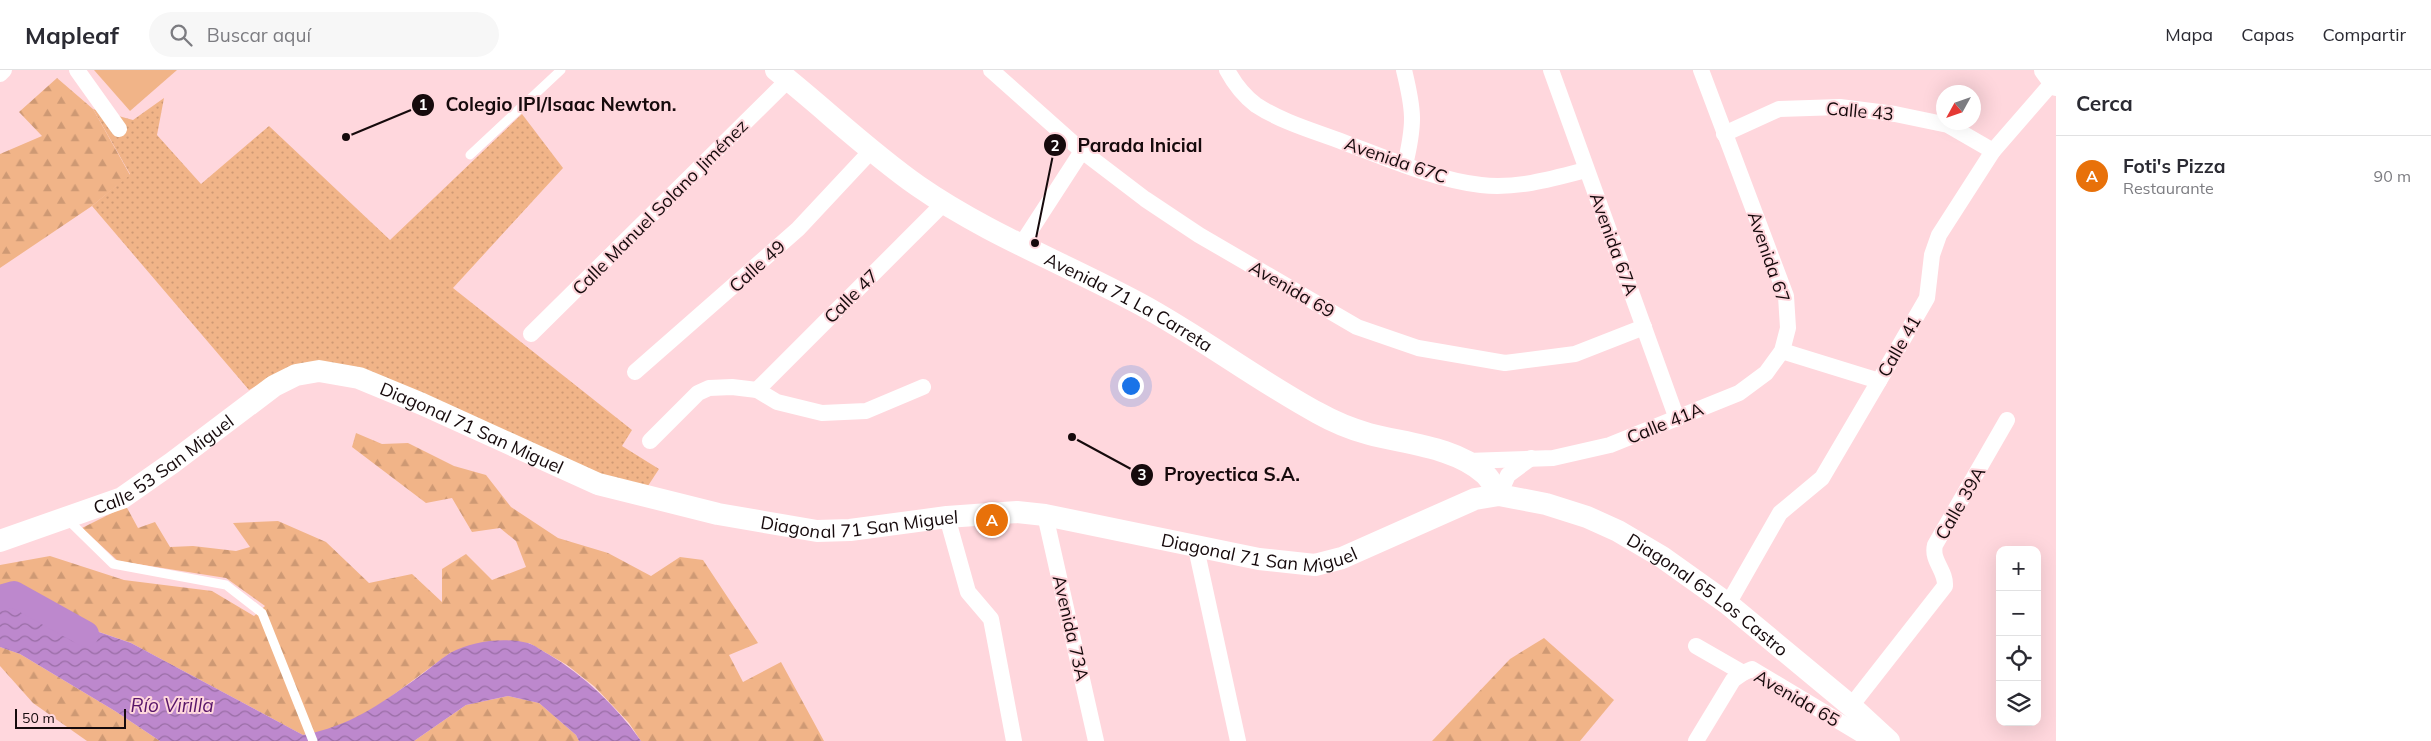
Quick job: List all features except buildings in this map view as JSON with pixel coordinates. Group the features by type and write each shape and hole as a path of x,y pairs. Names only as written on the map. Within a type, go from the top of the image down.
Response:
{"main road":[{"name":"Avenida 71 La Carreta","path":"782,75 829,112 871,151 919,187 1021,246 1171,321 1305,406 1334,422 1368,434 1452,454 1466,461 1485,474 1499,495"},
{"name":"Diagonal 71 San Miguel","path":"319,371 359,378 422,404 598,484 658,501 718,514 818,531 850,530 946,517 1017,512 1046,515 1196,548 1259,559 1314,564 1342,558 1475,498 1499,495"},
{"name":"Calle 53 San Miguel","path":"0,541 122,498 274,386 296,375 319,371"},
{"name":"Diagonal 65 Los Castro","path":"1499,495 1546,504 1587,517 1618,531 1662,557 1728,604 1852,706 1889,741"}],"street":[{"path":"0,74 4,70"},
{"path":"77,70 119,130"},
{"name":"Avenida 69","path":"991,70 1082,151 1145,199 1199,235 1357,327 1418,348 1504,363 1575,354 1644,327"},
{"name":"Avenida 67C","path":"1227,70 1234,83 1255,104 1281,118 1405,165 1481,186 1510,186 1546,181 1586,170"},
{"path":"1404,70 1413,108 1413,133 1405,165"},
{"name":"Avenida 67A","path":"1551,70 1677,419"},
{"name":"Avenida 67","path":"1701,70 1786,296 1788,328 1782,351"},
{"name":"Calle Manuel Solano Jiménez","path":"531,334 782,75"},
{"name":"Calle 41","path":"1728,604 1780,513 1822,478 1927,298 1932,255 1940,235 1993,151 2051,79"},
{"name":"Calle 43","path":"1724,134 1779,109 1840,107 1895,114 1948,125 1993,151"},
{"name":"Calle 49","path":"635,372 798,229 871,151"},
{"path":"1021,246 1082,151"},
{"name":"Calle 47","path":"757,390 945,202"},
{"path":"1782,351 1879,381"},
{"name":"Calle 41A","path":"1466,461 1553,458 1610,445 1739,393 1766,373 1782,351"},
{"path":"650,441 698,393 709,388 757,390 778,402 822,413 866,411 923,387"},
{"name":"Calle 39A","path":"1852,706 1945,586 1946,578 1934,553 1935,545 2007,420"},
{"path":"1499,495 1508,475 1531,458"},
{"name":"Avenida 73A","path":"1046,515 1096,741"},
{"path":"946,517 968,592 991,619 1014,741"},
{"path":"1196,548 1238,741"},
{"name":"Avenida 65","path":"1696,646 1743,673 1752,669 1872,741"},
{"path":"1696,741 1733,680 1743,673"}],"lane":[{"path":"470,155 562,70"},
{"path":"66,518 113,564 226,586 262,612 313,741"}],"green space":[{"path":"94,70 177,70 130,111"},
{"path":"57,78 93,109 130,175 92,206 0,268 0,154 42,136 19,112"},
{"path":"164,98 157,135 201,184 269,126 390,240 522,114 563,168 453,288 632,430 622,446 659,469 644,492 347,367 284,370 249,390 92,206 130,174 93,109 133,120"},
{"path":"356,433 382,444 408,443 454,466 486,475 511,507 558,538 608,553 651,576 680,557 703,560 758,643 729,655 743,682 781,662 824,741 641,741 629,723 595,687 567,665 529,643 450,653 374,709 331,730 303,735 131,643 30,608 0,601 0,565 50,556 124,580 212,591 254,616 265,606 226,578 118,561 82,528 126,506 138,528 155,522 170,547 193,546 236,551 250,547 233,523 278,521 326,542 369,583 412,574 442,602 442,569 466,554 492,580 526,567 516,541 500,528 472,532 452,498 426,503 352,447"},
{"path":"1544,638 1614,700 1580,741 1432,741 1510,659"},
{"path":"0,647 20,654 115,711 160,741 87,741 33,703 0,666"},
{"path":"508,696 539,703 576,735 579,741 414,741 466,705"}],"water":[{"name":"Río Virilla","path":"0,601 29,608 131,643 303,735 335,726 377,706 450,653 459,649 478,643 498,640 528,643 562,663 587,682 621,716 641,741 579,741 576,735 539,703 508,696 466,705 414,741 160,741 115,711 20,654 0,647"}],"waterway":[{"name":"Río Virilla","path":"0,598 14,594 86,634"}],"place":[{"name":"Colegio IPI/Isaac Newton.","path":"346,137"},
{"name":"Parada Inicial","path":"1035,243"},
{"name":"Proyectica S.A.","path":"1072,437"},
{"name":"Foti's Pizza","path":"992,520"}]}
